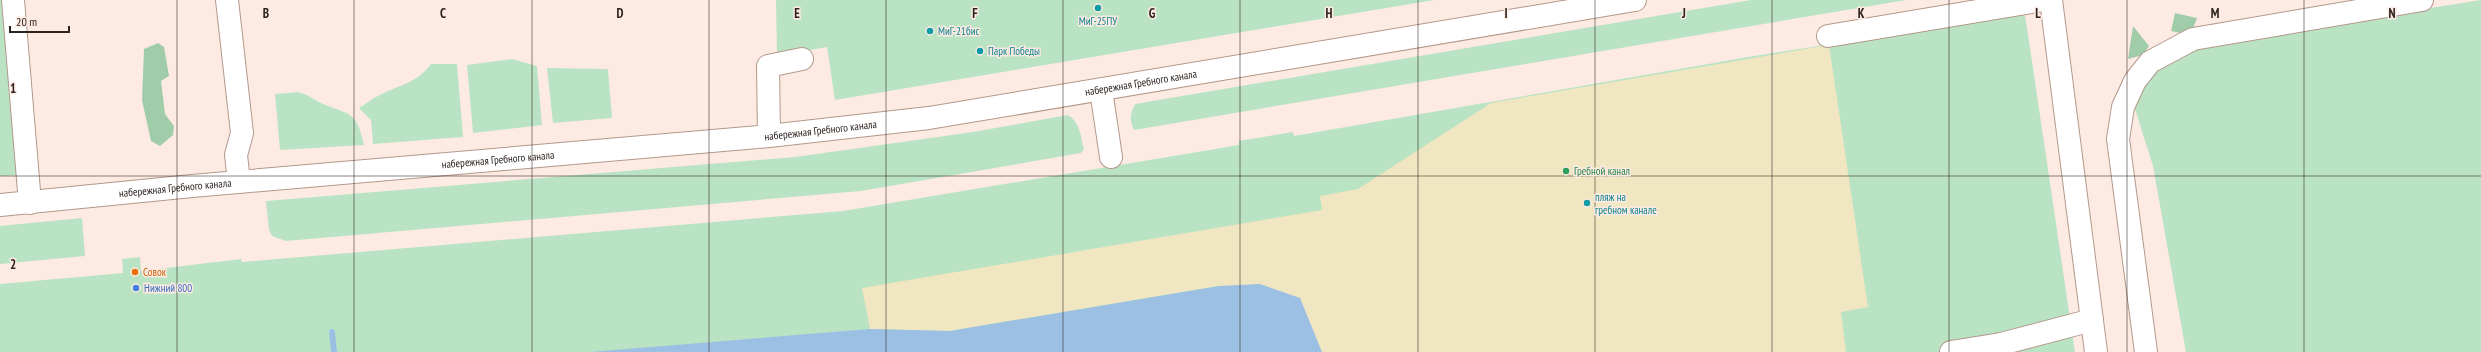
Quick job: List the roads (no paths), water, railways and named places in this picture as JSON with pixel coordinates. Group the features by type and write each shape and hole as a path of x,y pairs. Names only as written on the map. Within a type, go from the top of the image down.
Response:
{"street":[{"path":"14,0 30,203"},
{"path":"227,0 242,133 236,155 239,182"},
{"name":"набережная Гребного канала","path":"0,205 239,182 769,136 929,118 1635,0"},
{"path":"1828,36 2043,0"},
{"path":"2051,0 2096,352"},
{"path":"2146,352 2118,139 2123,107 2134,81 2150,62 2193,39 2422,0"},
{"path":"769,136 768,66 802,59"},
{"path":"1101,90 1111,157"},
{"path":"1951,352 2001,344 2092,320"}],"water":[{"path":"1260,284 1300,298 1322,352 590,352 870,329 950,331 1219,286"}],"waterway":[{"path":"332,332 334,352"}],"place":[{"name":"МиГ-25ПУ","path":"1098,8"},
{"name":"МиГ-21бис","path":"930,31"},
{"name":"Парк Победы","path":"980,51"},
{"name":"Гребной канал","path":"1566,171"},
{"name":"пляж на гребном канале","path":"1587,203"},
{"name":"Совок","path":"135,272"},
{"name":"Нижний 800","path":"136,288"}]}
